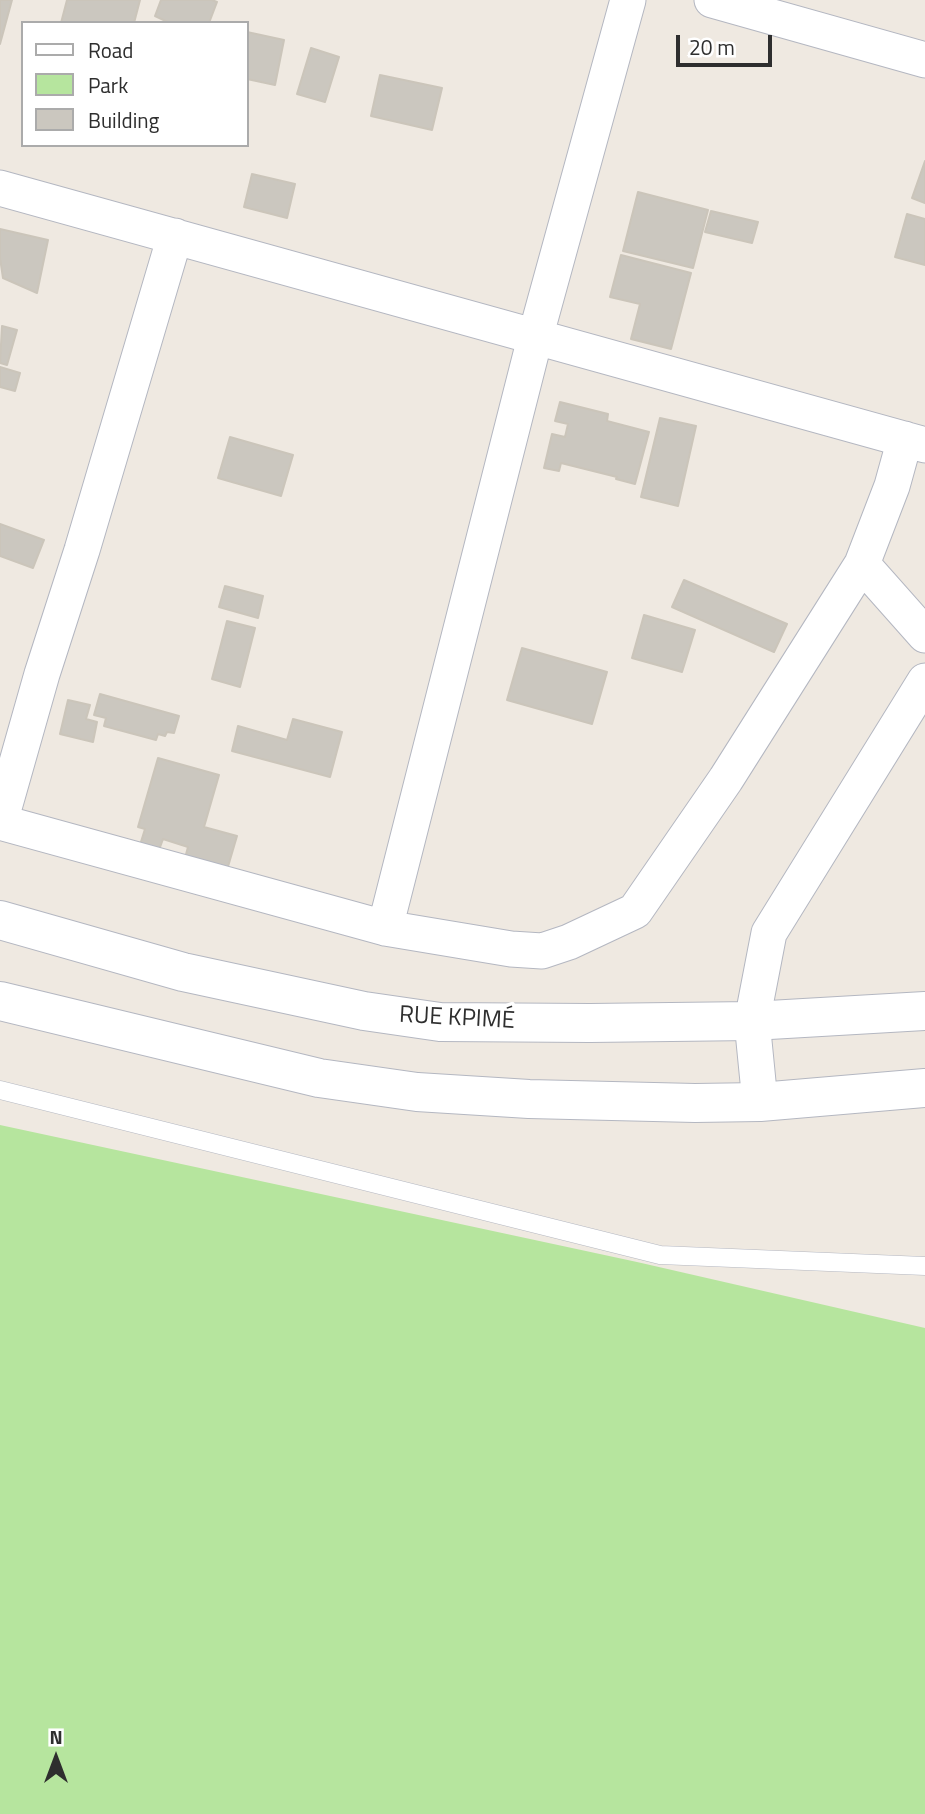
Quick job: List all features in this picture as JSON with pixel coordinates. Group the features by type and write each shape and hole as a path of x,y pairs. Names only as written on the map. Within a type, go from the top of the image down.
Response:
{"main road":[{"name":"RUE KPIMÉ","path":"0,920 183,972 397,1017 467,1022 752,1021 925,1011"},
{"path":"0,1001 320,1078 417,1092 612,1101 760,1102 925,1088"}],"street":[{"path":"385,929 535,338 628,0"},
{"path":"712,0 925,60"},
{"path":"0,188 175,236 535,338 915,442 892,486 862,564 726,779 635,911 569,942 542,951 511,949 385,929 0,822 42,674 82,550 175,236"},
{"path":"862,564 925,635"},
{"path":"760,1102 752,1021 769,933 925,681"}],"lane":[{"path":"0,1090 660,1255 925,1266"}],"green space":[{"path":"0,1125 637,1262 925,1328 925,1814 0,1814"}],"building":[{"path":"0,0 12,0 0,44"},
{"path":"67,0 140,0 135,21 62,21"},
{"path":"161,0 217,2 210,21 166,21 155,16"},
{"path":"248,32 284,40 275,85 248,79"},
{"path":"311,48 339,57 325,102 297,94"},
{"path":"380,75 442,88 432,130 371,116"},
{"path":"925,161 925,203 912,198"},
{"path":"252,174 295,184 287,218 244,207"},
{"path":"638,192 708,210 693,268 623,251"},
{"path":"711,211 758,222 752,243 705,232"},
{"path":"907,214 925,219 925,265 895,257"},
{"path":"0,229 48,240 37,293 3,278"},
{"path":"621,255 691,273 671,349 631,339 640,304 610,297"},
{"path":"2,326 17,330 7,365 0,363"},
{"path":"0,367 20,373 15,391 0,387"},
{"path":"560,402 608,414 607,421 649,432 635,484 561,463 559,471 544,468 552,434 565,437 568,424 555,421"},
{"path":"660,418 696,426 678,506 641,497"},
{"path":"230,437 293,455 281,496 218,478"},
{"path":"0,524 44,540 33,568 0,556"},
{"path":"684,580 787,624 774,652 672,607"},
{"path":"225,586 263,596 258,618 219,607"},
{"path":"644,615 695,630 682,672 632,658"},
{"path":"227,621 255,628 240,687 212,679"},
{"path":"522,648 607,672 592,724 507,700"},
{"path":"100,694 179,716 174,733 167,732 165,736 158,734 156,740 104,726 106,718 94,715"},
{"path":"68,700 90,705 86,719 97,722 93,742 60,734"},
{"path":"293,719 342,732 330,777 232,751 238,726 287,740"},
{"path":"158,758 219,775 204,827 237,836 227,870 185,858 188,847 163,839 159,850 140,845 145,829 138,827"}]}
